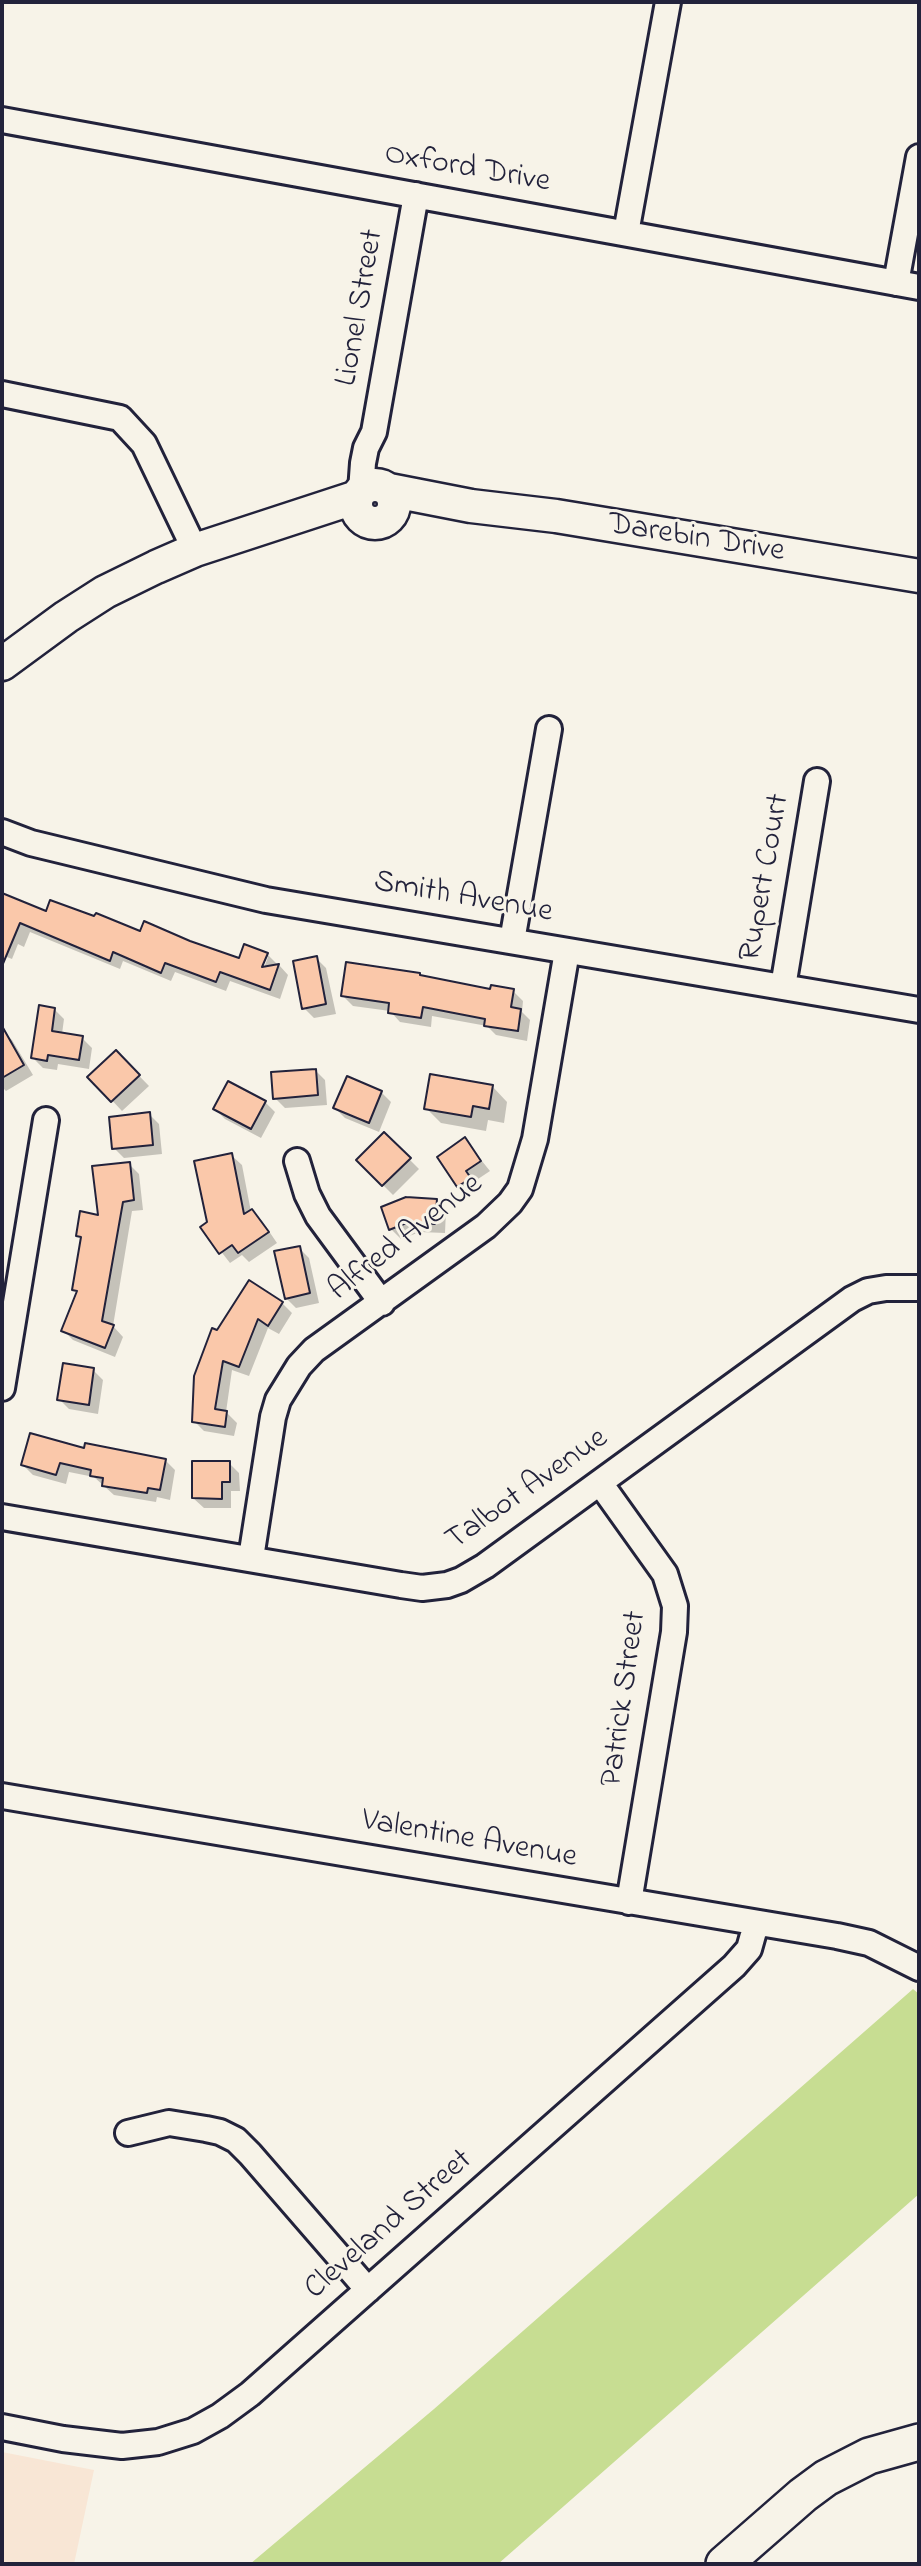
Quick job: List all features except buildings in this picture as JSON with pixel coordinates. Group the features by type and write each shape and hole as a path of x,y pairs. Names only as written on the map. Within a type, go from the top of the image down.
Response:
{"main road":[{"path":"723,2564 826,2478 869,2456 919,2442"}],"street":[{"path":"626,233 667,2"},
{"name":"Oxford Drive","path":"2,120 908,285"},
{"path":"908,285 919,158"},
{"name":"Lionel Street","path":"374,500 366,449 374,432 416,195"},
{"path":"2,394 120,418 144,444 195,550"},
{"name":"Darebin Drive","path":"2,664 105,592 195,550 265,528 337,518 374,500 471,506 556,516 919,576"},
{"path":"512,941 549,729"},
{"name":"Rupert Court","path":"783,987 817,781"},
{"name":"Smith Avenue","path":"2,832 31,843 266,900 919,1010"},
{"name":"Alfred Avenue","path":"251,1558 273,1417 285,1385 314,1350 486,1226 510,1203 520,1189 535,1139 567,951"},
{"path":"2,1388 46,1120"},
{"path":"297,1161 307,1194 318,1216 382,1303"},
{"name":"Talbot Avenue","path":"2,1517 401,1585 422,1588 447,1585 485,1566 852,1299 869,1291 886,1288 919,1288"},
{"name":"Patrick Street","path":"600,1483 665,1574 675,1606 674,1632 629,1902"},
{"name":"Valentine Avenue","path":"2,1796 837,1936 869,1943 919,1968"},
{"name":"Cleveland Street","path":"2,2427 63,2439 122,2446 158,2442 193,2431 220,2416 250,2394 734,1966 749,1949 756,1924"},
{"path":"128,2133 169,2123 220,2132 236,2140 368,2290"}],"shaded area":[{"path":"2,2452 94,2470 74,2564 2,2564"}],"green space":[{"path":"913,1989 919,1994 919,2194 498,2564 250,2564 434,2409"}]}
